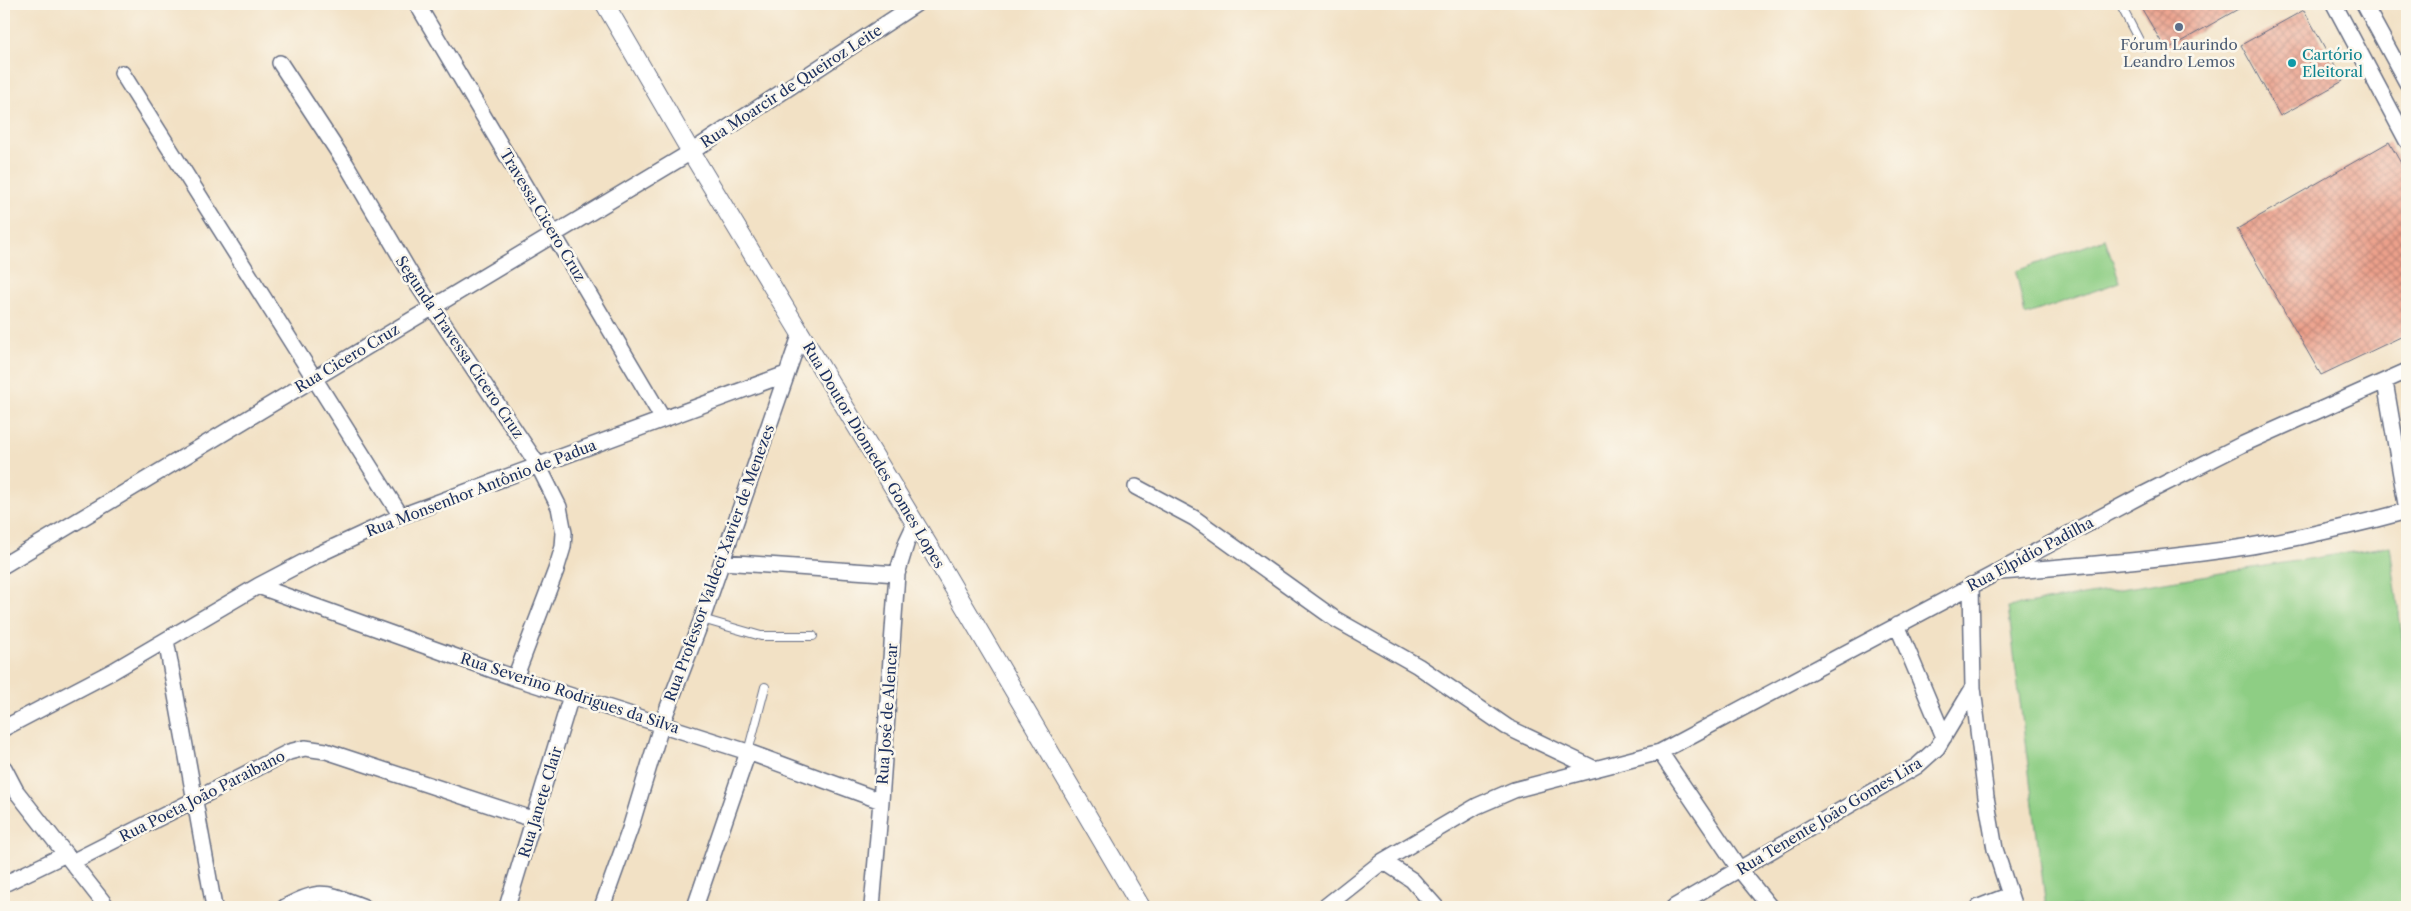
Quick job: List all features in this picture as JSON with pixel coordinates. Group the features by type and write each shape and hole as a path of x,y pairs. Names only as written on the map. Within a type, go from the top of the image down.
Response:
{"street":[{"name":"Rua Doutor Diomedes Gomes Lopes","path":"605,4 690,152 801,333 1141,907"},
{"name":"Rua Moarcir de Queiroz Leite","path":"690,152 916,4"},
{"path":"2334,4 2407,142"},
{"path":"2364,4 2407,83"},
{"name":"Travessa Cicero Cruz","path":"419,7 663,419"},
{"name":"Segunda Travessa Cicero Cruz","path":"280,63 346,164 395,249 538,465 559,507 564,534 563,547 515,678"},
{"path":"122,73 401,516"},
{"name":"Rua Cicero Cruz","path":"4,564 690,152"},
{"name":"Rua Professor Valdeci Xavier de Menezes","path":"602,907 630,829 662,723 702,619 801,333"},
{"name":"Rua Elpídio Padilha","path":"1326,907 1383,861 1477,806 1514,790 1660,752 1995,572 2242,446 2407,371"},
{"name":"Rua Monsenhor Antônio de Padua","path":"4,728 53,704 258,586 319,554 401,516 786,374"},
{"path":"1995,572 2117,562 2251,546 2338,529 2407,510 2385,382"},
{"path":"1136,487 1194,518 1335,619 1418,666 1507,727 1594,768"},
{"name":"Rua José de Alencar","path":"872,907 882,801 897,574 907,541 915,524"},
{"path":"722,562 897,574"},
{"path":"1971,585 1970,648 1986,797 1996,849 2012,901 1979,907"},
{"name":"Rua Severino Rodrigues da Silva","path":"258,586 515,678 662,723 882,801"},
{"path":"1897,624 1944,737"},
{"path":"166,640 214,907"},
{"name":"Rua Tenente João Gomes Lira","path":"1674,907 1917,766 1937,748 1973,688"},
{"name":"Rua Janete Clair","path":"507,907 535,820 571,696"},
{"name":"Rua Poeta João Paraibano","path":"4,884 69,858 196,800 289,752 305,748 326,751 535,820"},
{"path":"695,907 748,752"},
{"path":"1660,752 1740,870 1770,907"},
{"path":"4,768 16,791 107,907"},
{"path":"1383,861 1412,880 1436,907"},
{"path":"285,907 306,895 317,894 337,897 364,907"}],"lane":[{"path":"2120,4 2142,46"},
{"path":"702,619 761,636 814,636"},
{"path":"748,752 765,687"}],"green space":[{"path":"2105,239 2120,282 2025,315 2016,271"},
{"path":"2390,546 2407,674 2407,907 2046,907 2008,607"}],"building":[{"name":"Fórum Laurindo Leandro Lemos","path":"2139,4 2247,4 2166,50"},
{"name":"Cartório Eleitoral","path":"2304,10 2343,81 2280,116 2241,45"},
{"path":"2389,142 2407,174 2407,334 2321,375 2237,229"}],"place":[{"name":"Fórum Laurindo Leandro Lemos","path":"2179,27"},
{"name":"Cartório Eleitoral","path":"2292,63"}]}
